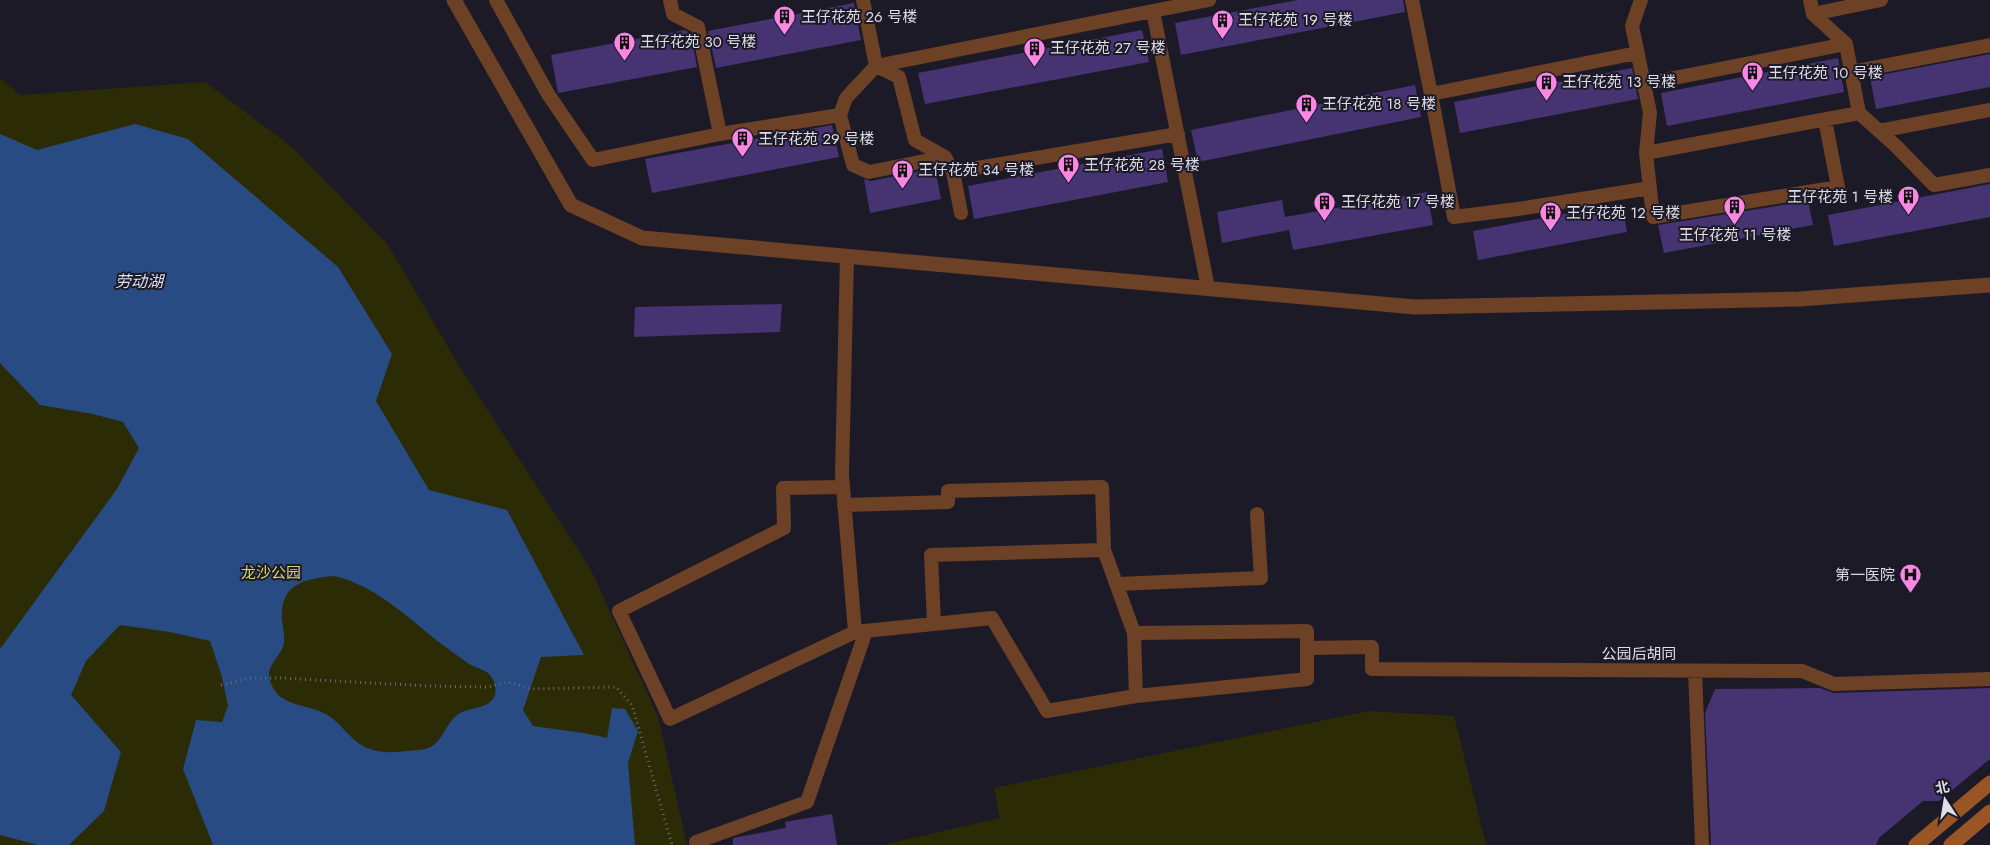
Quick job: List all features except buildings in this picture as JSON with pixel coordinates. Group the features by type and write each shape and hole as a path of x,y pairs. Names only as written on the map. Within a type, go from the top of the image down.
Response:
{"main road":[{"path":"1916,845 1990,783"},
{"path":"1951,845 1990,812"}],"street":[{"path":"454,0 571,205 642,238 1415,307 1798,299 1990,285"},
{"path":"496,0 548,94 593,160 720,134 840,115"},
{"path":"670,0 673,14 698,27 720,134"},
{"path":"863,0 876,66"},
{"path":"945,157 870,172 852,165 840,115 846,98 876,66 1210,0"},
{"path":"1412,0 1454,217 1650,188"},
{"path":"1641,0 1632,26 1650,113 1646,153 1653,217 1838,187 1825,120"},
{"path":"1812,7 1881,0"},
{"path":"1812,7 1846,44 1860,113 1934,185 1990,175"},
{"path":"1153,12 1208,288"},
{"path":"1644,84 1846,44"},
{"path":"1851,72 1990,45"},
{"path":"1431,94 1637,53"},
{"path":"876,66 899,77 915,140 945,157 953,172 962,213"},
{"path":"1879,131 1990,110"},
{"path":"1646,153 1860,113"},
{"path":"953,172 1178,134"},
{"path":"696,842 807,802 861,631 843,487 847,256"},
{"path":"843,487 783,488 784,528 619,611 670,719 861,631 992,618 1047,711 1136,696 1307,679 1306,631 1134,633"},
{"path":"844,505 948,502 948,491 1102,487 1104,550 1134,633 1136,696"},
{"path":"1117,584 1260,578 1257,514"},
{"path":"934,624 931,555 1104,550"},
{"name":"公园后胡同","path":"1307,648 1372,647 1372,669 1802,671 1834,684 1990,679"},
{"path":"1695,671 1702,845"}],"path":[{"path":"221,685 250,678 280,678 488,687 508,682 532,689 616,687 632,704 672,845"}],"green space":[{"name":"劳动湖","path":"0,78 20,95 205,82 292,147 388,245 461,369 591,570 658,717 687,845 0,845"},
{"path":"1369,711 1454,716 1486,845 883,845 1000,818 994,788"}],"water":[{"name":"劳动湖","path":"135,124 188,139 338,267 392,354 376,401 429,490 507,510 584,655 541,657 523,710 533,726 607,738 612,708 625,709 638,731 628,763 635,845 213,845 183,769 196,720 222,722 228,706 222,677 210,641 170,632 120,625 86,661 71,695 121,752 104,811 69,845 38,845 0,835 0,649 117,489 139,448 123,422 93,414 40,405 0,363 0,134 37,150","holes":["334,576 351,581 382,597 467,662 487,672 495,687 496,693 492,700 488,704 465,711 456,716 433,746 419,750 388,752 376,751 358,743 323,712 293,703 280,696 275,691 269,675 272,664 284,643 282,608 289,591 303,582 323,577"]}],"place":[{"name":"王仔花苑 26 号楼","path":"785,36"},
{"name":"王仔花苑 19 号楼","path":"1222,39"},
{"name":"王仔花苑 30 号楼","path":"624,61"},
{"name":"王仔花苑 27 号楼","path":"1034,67"},
{"name":"王仔花苑 10 号楼","path":"1752,92"},
{"name":"王仔花苑 13 号楼","path":"1546,101"},
{"name":"王仔花苑 18 号楼","path":"1306,123"},
{"name":"王仔花苑 29 号楼","path":"742,158"},
{"name":"王仔花苑 28 号楼","path":"1068,184"},
{"name":"王仔花苑 34 号楼","path":"902,189"},
{"name":"王仔花苑 1 号楼","path":"1909,216"},
{"name":"王仔花苑 17 号楼","path":"1325,221"},
{"name":"王仔花苑 11 号楼","path":"1735,225"},
{"name":"王仔花苑 12 号楼","path":"1550,232"},
{"name":"第一医院","path":"1911,594"}],"park label":[{"name":"龙沙公园","path":"271,573"}]}
